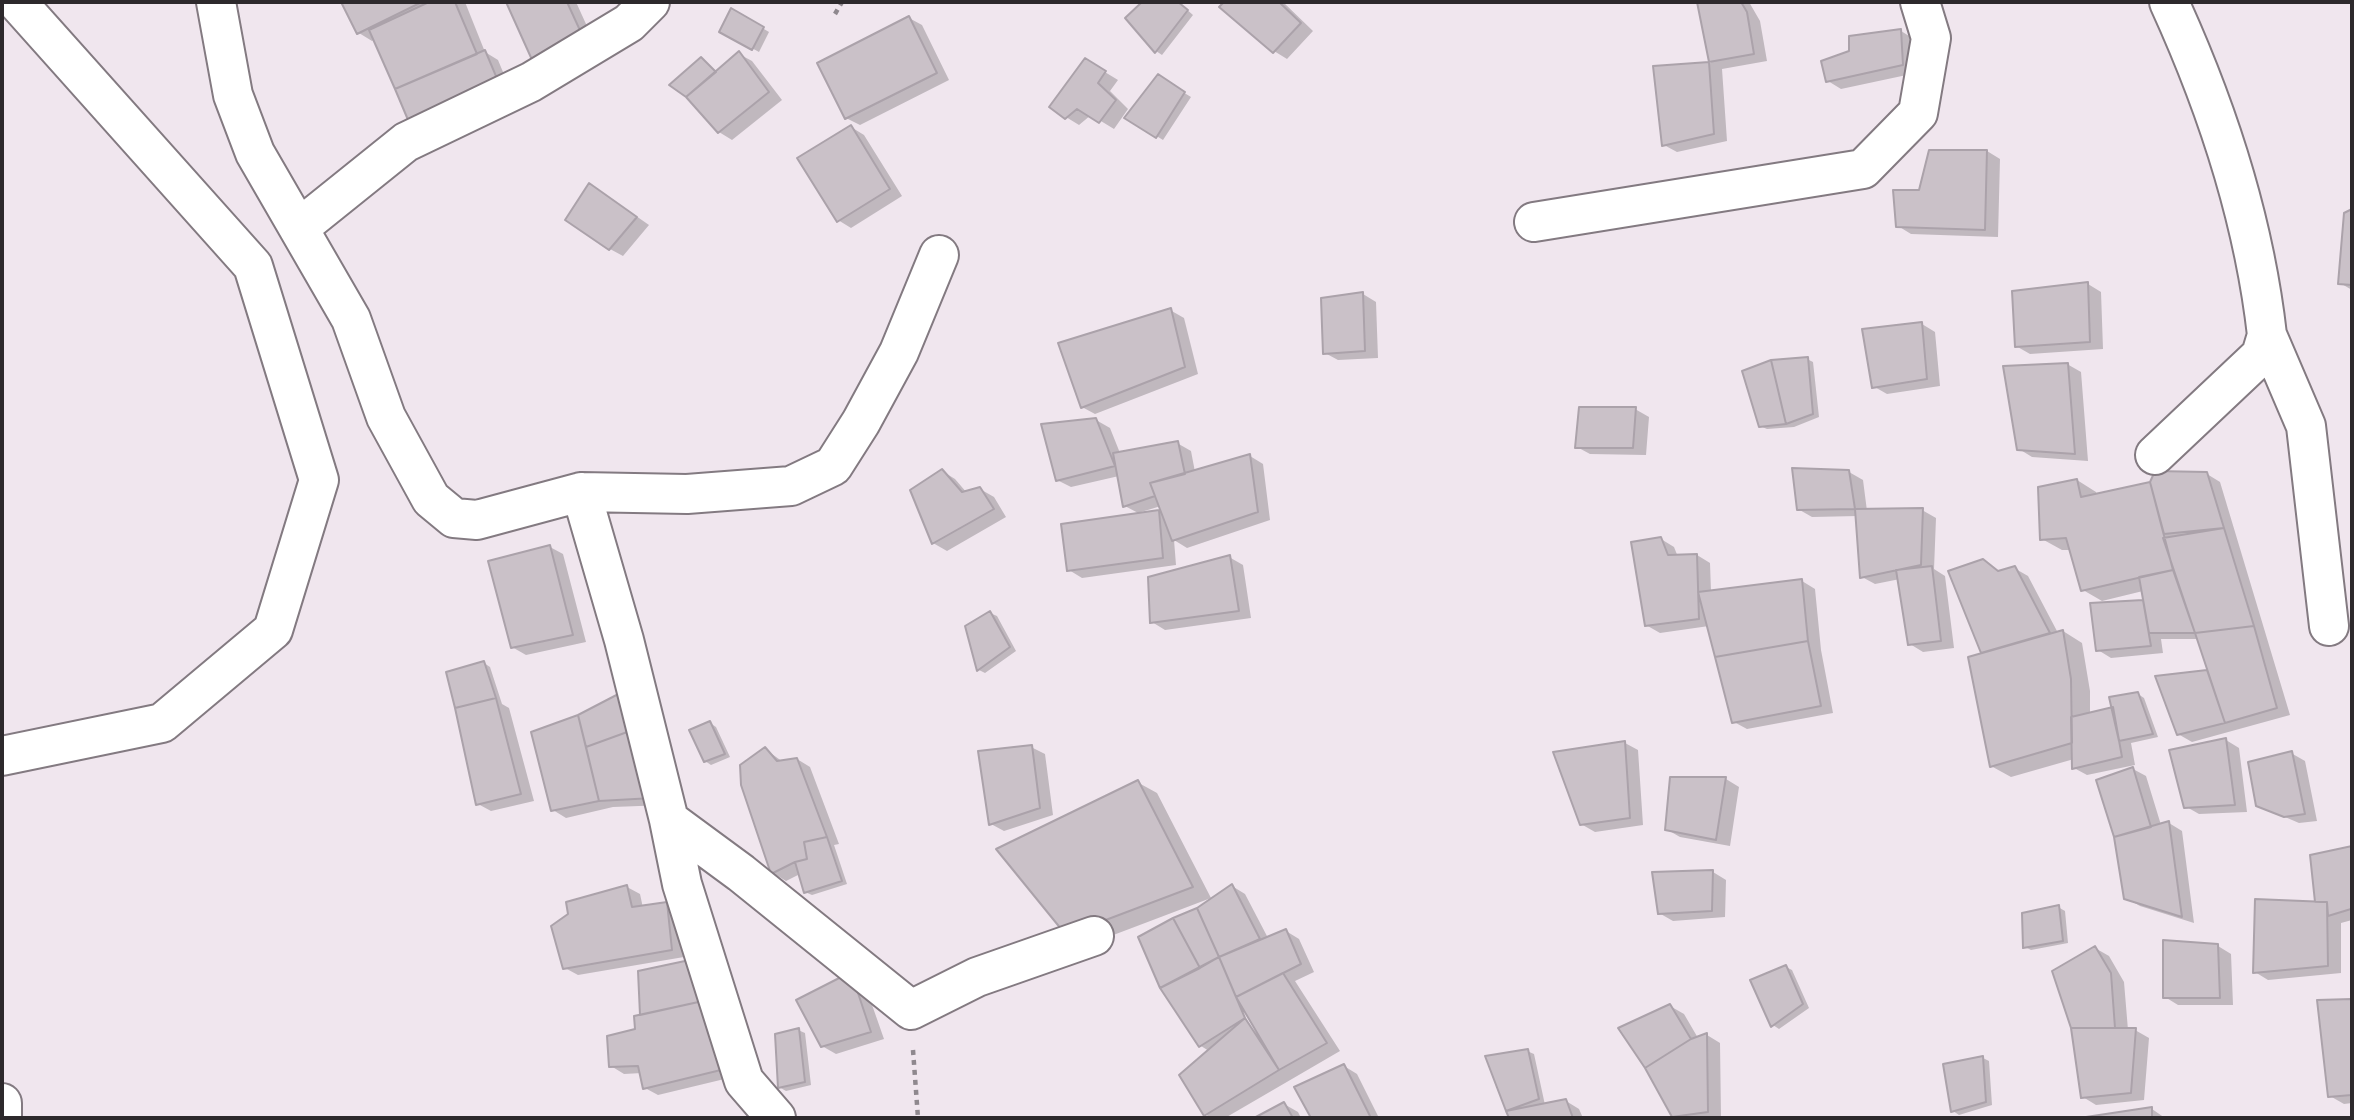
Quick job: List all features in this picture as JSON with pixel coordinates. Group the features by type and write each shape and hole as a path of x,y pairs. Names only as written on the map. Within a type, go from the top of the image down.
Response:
{"street":[{"path":"2,757 162,723 273,630 320,480 253,266 17,2"},
{"path":"216,2 233,95 255,153 351,319 386,417 431,499 454,518 477,520 581,492 687,494 791,486 832,466 861,422 899,352 939,256"},
{"path":"299,228 406,142 531,82 629,23 650,2"},
{"path":"1534,222 1863,169 1919,113 1931,38 1920,2"},
{"path":"2169,2 2198,65 2239,189 2267,335 2306,426 2329,626"},
{"path":"2155,456 2261,355 2267,335"},
{"path":"581,492 624,640 669,820 682,884 744,1081 776,1118"},
{"path":"669,820 741,873 911,1010 977,977 1094,936"},
{"path":"2,1103 2,1118"}],"path":[{"path":"835,14 842,2"},
{"path":"911,1010 918,1118"}],"building":[{"path":"341,2 422,2 357,34"},
{"path":"429,2 455,2 477,54 395,89 369,30"},
{"path":"506,2 567,2 584,39 533,62"},
{"path":"1142,2 1178,2 1188,10 1155,53 1125,18"},
{"path":"1224,2 1279,2 1301,23 1273,53 1219,7"},
{"path":"1697,2 1741,2 1747,12 1754,54 1709,62"},
{"path":"731,8 764,27 752,50 719,32"},
{"path":"909,16 937,73 845,119 817,63"},
{"path":"1901,29 1903,65 1826,82 1821,61 1849,51 1849,36"},
{"path":"485,50 501,88 411,127 395,89"},
{"path":"739,51 769,92 718,133 686,97"},
{"path":"701,57 716,72 686,97 669,85"},
{"path":"1085,58 1106,71 1098,83 1116,100 1099,123 1077,109 1065,119 1049,107"},
{"path":"1709,62 1714,134 1662,146 1653,66"},
{"path":"1158,74 1185,92 1156,138 1124,118"},
{"path":"851,125 890,189 837,222 797,158"},
{"path":"1929,150 1987,150 1985,230 1896,227 1893,190 1919,190"},
{"path":"589,183 637,217 609,250 565,220"},
{"path":"2352,209 2352,285 2338,284 2344,213"},
{"path":"2088,282 2090,342 2015,347 2012,291"},
{"path":"1363,292 1365,351 1323,354 1321,298"},
{"path":"1171,308 1185,367 1081,408 1058,343"},
{"path":"1922,322 1927,379 1872,388 1862,329"},
{"path":"1808,357 1813,414 1786,424 1771,360"},
{"path":"1771,360 1786,424 1759,427 1742,371"},
{"path":"2068,363 2075,454 2017,450 2003,366"},
{"path":"1579,407 1636,407 1633,448 1575,448"},
{"path":"1096,418 1115,466 1056,481 1041,424"},
{"path":"1178,441 1185,474 1150,483 1155,496 1123,507 1113,453"},
{"path":"1250,454 1258,512 1172,541 1150,483"},
{"path":"1792,468 1849,470 1855,509 1797,510"},
{"path":"942,469 962,492 980,487 994,509 932,544 910,490"},
{"path":"2155,471 2207,472 2224,528 2164,534 2150,482"},
{"path":"2077,479 2081,497 2150,482 2173,570 2081,591 2066,538 2040,540 2038,487"},
{"path":"1923,508 1921,565 1860,578 1855,509"},
{"path":"1159,510 1163,558 1067,571 1061,524"},
{"path":"2224,528 2254,626 2195,633 2163,538"},
{"path":"1661,537 1668,555 1697,554 1699,619 1645,626 1631,542"},
{"path":"550,545 573,635 511,648 488,561"},
{"path":"1230,555 1239,611 1150,623 1148,577"},
{"path":"1983,559 1998,571 2015,566 2050,633 1981,653 1948,571"},
{"path":"1932,566 1941,641 1908,645 1896,570"},
{"path":"2173,570 2195,633 2149,633 2139,577"},
{"path":"1802,579 1808,641 1715,657 1698,592"},
{"path":"2143,600 2151,646 2096,651 2090,603"},
{"path":"990,611 1010,647 977,671 965,626"},
{"path":"2254,626 2277,708 2225,723 2195,633"},
{"path":"2063,630 2071,679 2072,743 1990,767 1968,657"},
{"path":"1808,641 1821,706 1732,723 1715,657"},
{"path":"484,661 496,698 455,708 446,672"},
{"path":"2207,670 2225,723 2177,735 2155,676"},
{"path":"628,689 641,727 586,747 578,715"},
{"path":"2138,692 2153,734 2119,741 2109,697"},
{"path":"496,698 521,794 476,805 455,708"},
{"path":"2113,707 2122,757 2072,769 2071,717"},
{"path":"578,715 599,801 551,811 531,732"},
{"path":"710,721 725,754 704,762 689,730"},
{"path":"641,727 653,798 599,801 586,747"},
{"path":"2226,738 2235,805 2184,808 2169,750"},
{"path":"1625,741 1630,818 1580,825 1553,752"},
{"path":"1032,745 1040,808 989,825 978,751"},
{"path":"765,747 777,761 797,758 827,837 804,842 807,859 771,874 741,785 740,765"},
{"path":"2292,751 2305,814 2284,817 2256,806 2248,762"},
{"path":"2133,767 2151,827 2114,837 2096,780"},
{"path":"1670,777 1726,777 1716,840 1665,830"},
{"path":"1138,780 1193,887 1066,935 996,849"},
{"path":"2169,821 2182,917 2124,899 2114,837"},
{"path":"827,837 842,881 804,893 795,862 807,859 804,842"},
{"path":"2352,846 2351,909 2328,916 2327,902 2315,902 2310,855"},
{"path":"1713,870 1712,911 1658,914 1652,872"},
{"path":"1232,884 1260,939 1219,957 1197,908"},
{"path":"627,885 632,907 667,902 672,950 563,969 551,926 568,914 566,902"},
{"path":"2255,899 2327,902 2328,966 2253,973"},
{"path":"2059,905 2063,941 2023,948 2022,913"},
{"path":"1197,908 1219,957 1200,968 1173,918"},
{"path":"1173,918 1200,968 1160,988 1138,937"},
{"path":"1286,929 1301,964 1236,997 1219,957"},
{"path":"2163,940 2218,944 2220,998 2163,998"},
{"path":"2095,946 2111,973 2115,1028 2071,1028 2052,971"},
{"path":"1219,957 1245,1018 1199,1047 1160,988"},
{"path":"699,958 703,1001 640,1015 638,971"},
{"path":"1786,965 1803,1004 1771,1027 1750,980"},
{"path":"851,972 871,1032 821,1047 796,1000"},
{"path":"1283,973 1327,1043 1279,1070 1236,997"},
{"path":"2352,999 2352,1095 2328,1097 2317,1000"},
{"path":"703,1001 725,1069 643,1089 638,1066 609,1067 607,1036 635,1029 634,1016"},
{"path":"1670,1004 1691,1039 1645,1068 1618,1028"},
{"path":"1245,1018 1279,1070 1204,1116 1179,1075"},
{"path":"799,1028 805,1082 778,1088 775,1034"},
{"path":"2071,1028 2136,1028 2131,1093 2081,1098"},
{"path":"1707,1033 1708,1112 1672,1117 1645,1068 1691,1039"},
{"path":"1528,1049 1539,1099 1506,1111 1485,1056"},
{"path":"1983,1056 1986,1102 1951,1112 1943,1064"},
{"path":"1344,1064 1371,1118 1311,1118 1294,1087"},
{"path":"1566,1099 1573,1118 1509,1118 1506,1111"},
{"path":"1284,1102 1293,1118 1254,1118"},
{"path":"2152,1107 2152,1118 2086,1118 2086,1117"}]}
